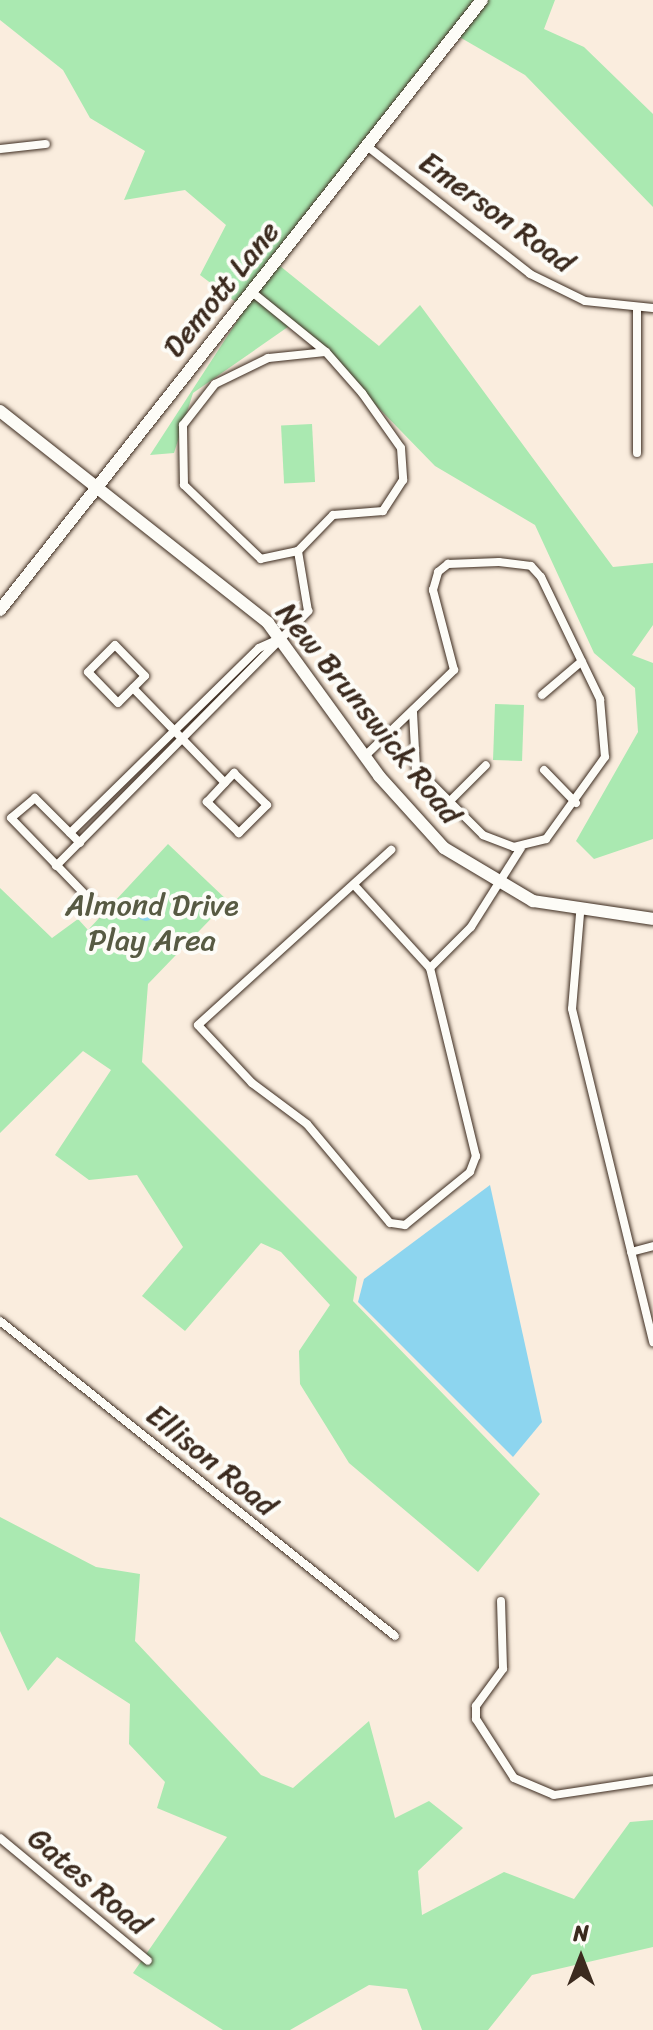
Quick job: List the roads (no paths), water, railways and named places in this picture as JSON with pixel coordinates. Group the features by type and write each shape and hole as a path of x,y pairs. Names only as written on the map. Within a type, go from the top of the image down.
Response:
{"street":[{"name":"Demott Lane","path":"0,610 482,0"},
{"path":"0,149 46,144"},
{"name":"Emerson Road","path":"367,146 530,274 585,301 637,309 653,308"},
{"path":"252,292 326,352 396,437 403,480 383,511 333,515 298,551 254,555 188,492 183,425 215,384 268,358 326,352"},
{"path":"637,309 637,453"},
{"name":"New Brunswick Road","path":"0,411 281,638 365,756 426,832 497,885 580,914 653,919"},
{"path":"56,866 183,741 309,608 298,551"},
{"path":"365,756 454,670 432,585 448,564 531,566 603,707 606,749 576,803 546,839 521,848 471,927 430,968"},
{"path":"70,833 259,648 281,638"},
{"path":"115,645 145,676 133,688 118,703 88,672 115,645"},
{"path":"542,695 582,661"},
{"path":"133,688 225,783"},
{"path":"413,712 414,764 483,835 521,848"},
{"path":"449,802 486,765"},
{"path":"544,770 576,803"},
{"path":"234,773 267,805 239,833 207,802 225,783 234,773"},
{"path":"80,843 35,798 11,818 100,910"},
{"path":"355,886 430,968 475,1163 416,1218 396,1225 349,1181 307,1124 252,1083 198,1025 355,886 391,850"},
{"path":"580,914 572,1009 653,1342"},
{"path":"631,1252 653,1246"},
{"name":"Ellison Road","path":"0,1321 395,1636"},
{"path":"501,1601 503,1669 476,1706 478,1725 506,1770 531,1789 578,1796 653,1780"},
{"name":"Gates Road","path":"0,1838 148,1961"}],"water":[{"path":"146,901 153,904 156,911 153,918 146,921 139,918 136,911 139,904"},
{"path":"490,1185 542,1422 513,1457 358,1302 364,1279"}],"park label":[{"name":"Almond Drive Play Area","path":"152,922"}]}
